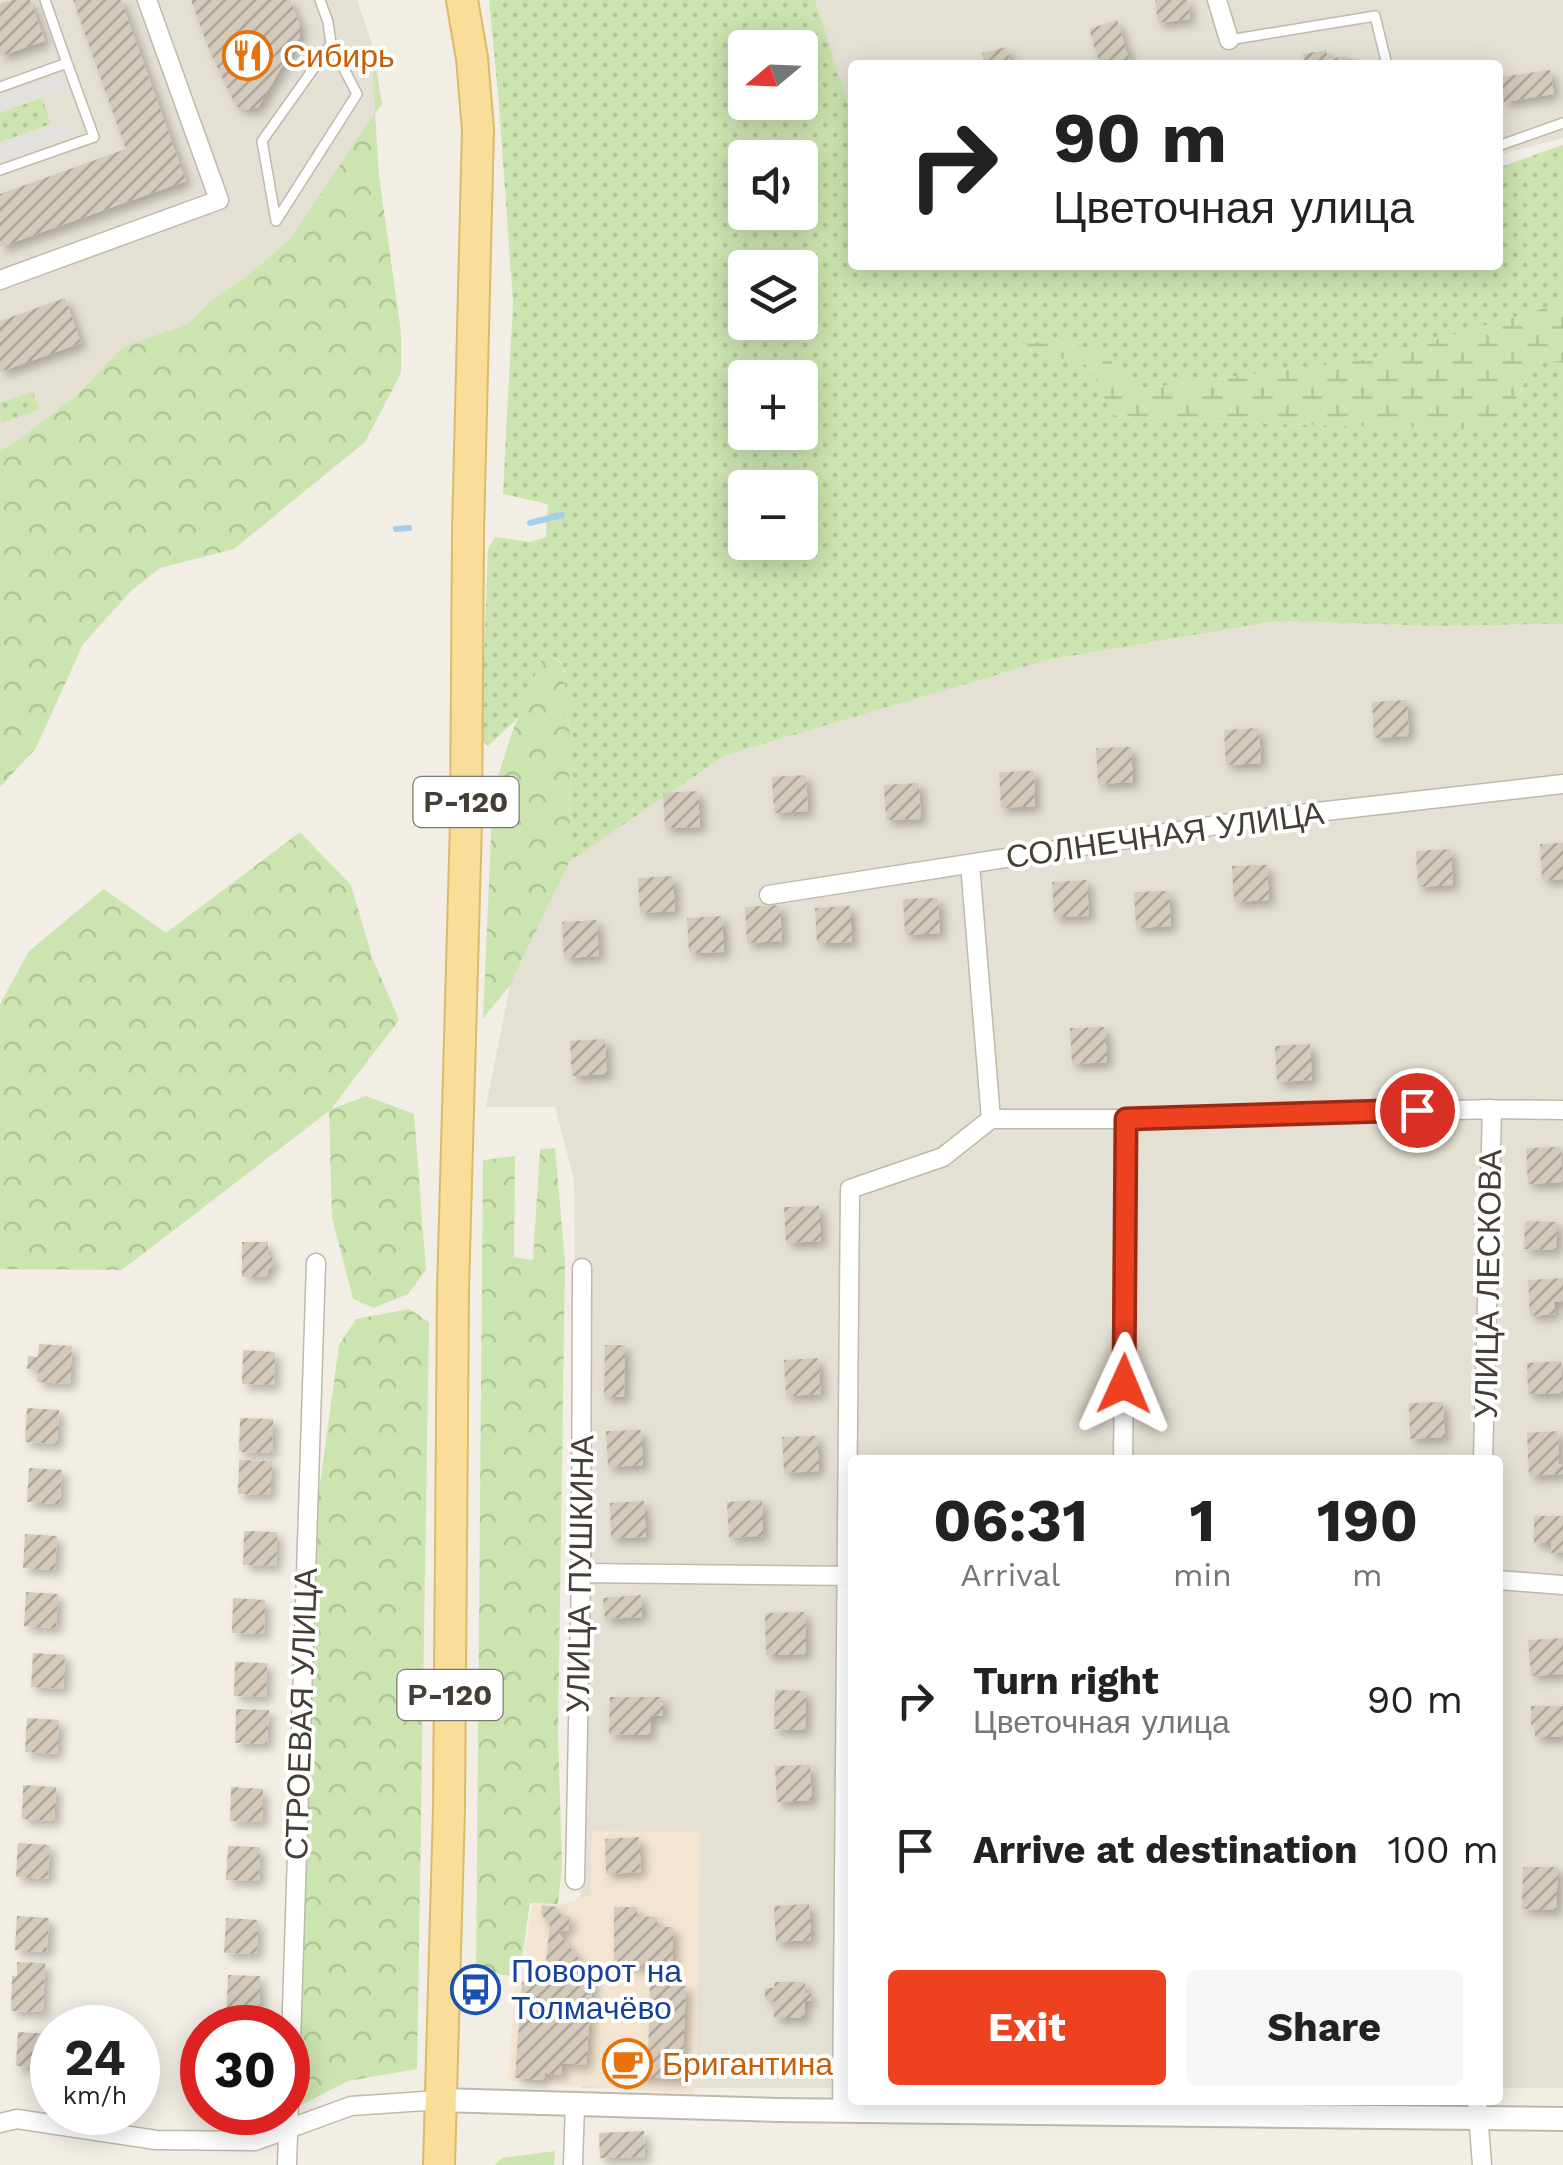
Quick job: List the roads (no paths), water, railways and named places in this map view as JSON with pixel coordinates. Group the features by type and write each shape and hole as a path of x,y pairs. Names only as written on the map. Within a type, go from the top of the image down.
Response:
{"main road":[{"name":"Р-120","path":"439,2165 449,1809 453,1270 466,822 468,532 478,129 462,0"}],"street":[{"path":"0,280 220,200 147,0"},
{"path":"1217,0 1229,40"},
{"name":"СОЛНЕЧНАЯ УЛИЦА","path":"769,895 1256,819 1563,784"},
{"path":"970,864 991,1119"},
{"name":"УЛИЦА ЛЕСКОВА","path":"1483,1455 1492,1109"},
{"path":"849,1455 850,1188 943,1157 991,1119 1563,1110"},
{"path":"1123,1455 1126,1119"},
{"name":"СТРОЕВАЯ УЛИЦА","path":"292,2005 316,1263"},
{"name":"УЛИЦА ПУШКИНА","path":"575,1880 582,1268"},
{"path":"580,1573 848,1576"},
{"path":"1503,1580 1563,1585"},
{"path":"842,2110 848,1652"},
{"path":"310,2121 350,2106 440,2100 842,2110 1118,2106 1478,2109 1563,2119"},
{"path":"573,2165 575,2105"},
{"path":"1478,2109 1482,2165"},
{"path":"0,2122 17,2119 156,2140 255,2141 272,2135"},
{"name":"СТРОЕВАЯ УЛИЦА","path":"287,2165 288,2135"}],"lane":[{"path":"0,170 94,137 45,0"},
{"path":"320,0 331,44 357,94 276,221 262,141 331,44"},
{"path":"1229,40 1375,16 1386,60"},
{"path":"0,87 67,63"},
{"path":"1503,144 1563,123"}],"waterway":[{"path":"530,523 562,515"},
{"path":"396,529 409,528"}],"place":[{"name":"Сибирь","path":"248,56"},
{"name":"Поворот на Толмачёво","path":"476,1989"},
{"name":"Бригантина","path":"627,2064"}]}
